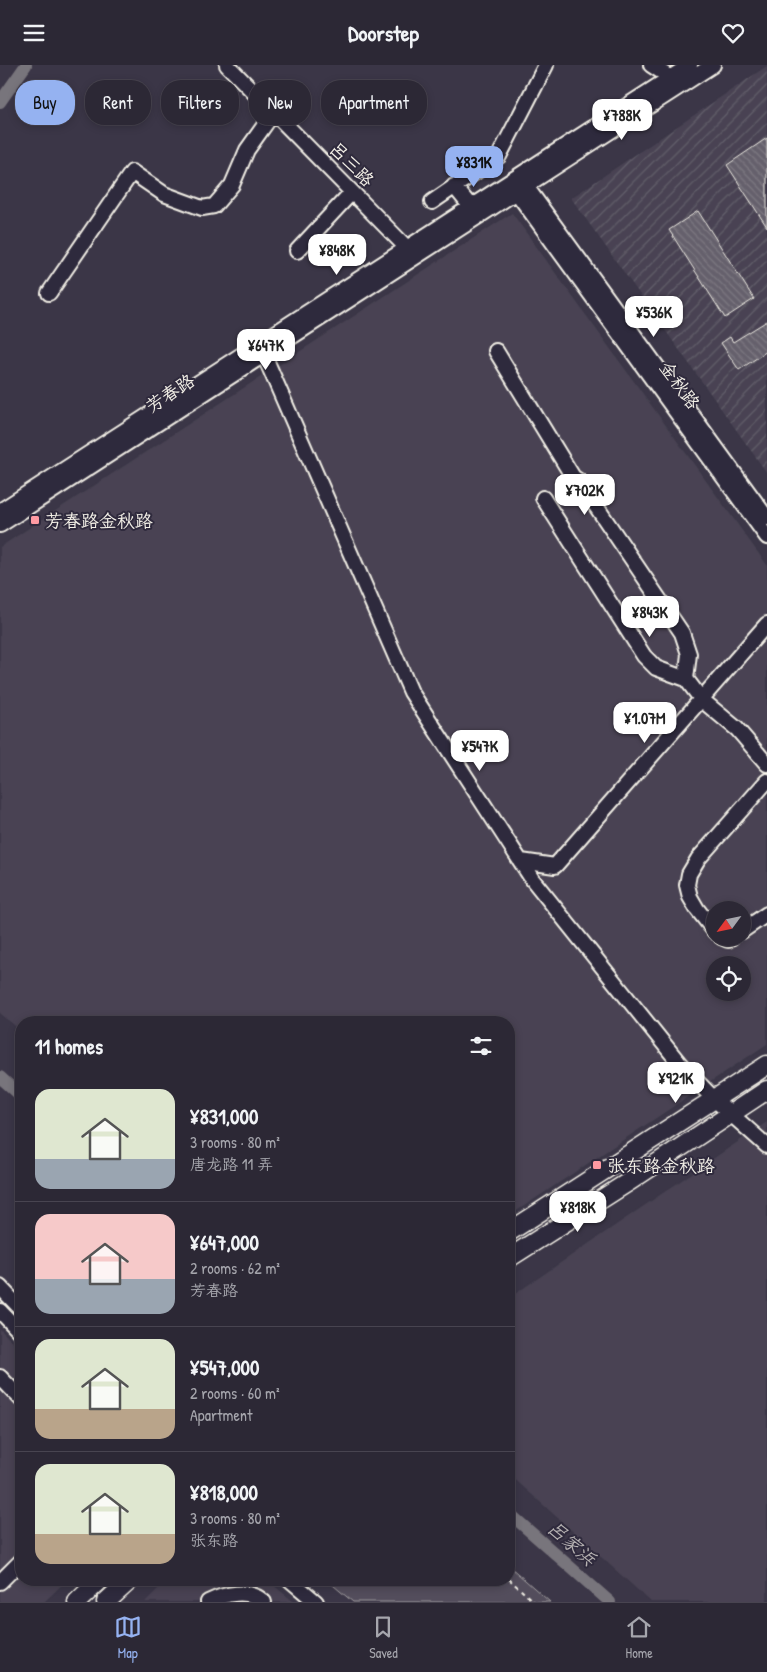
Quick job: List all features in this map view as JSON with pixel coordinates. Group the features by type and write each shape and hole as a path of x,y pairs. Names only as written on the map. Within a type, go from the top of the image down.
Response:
{"main road":[{"path":"515,1228 767,1065"},
{"path":"515,1254 767,1091"},
{"path":"77,1602 94,1586"},
{"path":"106,1602 123,1586"}],"street":[{"name":"吕三路","path":"227,65 249,87"},
{"path":"432,202 499,157 546,65"},
{"path":"652,65 676,81"},
{"name":"芳春路","path":"676,81 690,65"},
{"name":"芳春路","path":"0,525 264,355 517,184 676,81 713,65"},
{"path":"49,293 132,171 164,194 202,208 214,206 232,185 247,150 265,125"},
{"name":"吕三路","path":"287,125 407,248"},
{"name":"芳春路","path":"0,511 471,207 517,184"},
{"name":"金秋路","path":"517,184 767,518"},
{"name":"金秋路","path":"517,184 767,537"},
{"path":"454,187 471,207"},
{"path":"298,251 352,192"},
{"path":"496,351 573,477 579,481 682,633 688,653 686,679"},
{"path":"264,355 411,692 532,879 680,1065 714,1099 767,1146"},
{"path":"543,498 644,656 656,668 686,679 702,700 737,729 767,764"},
{"path":"521,861 555,866 767,624"},
{"path":"706,920 690,897 687,885 689,874 698,859 767,781"},
{"path":"751,925 767,914"},
{"path":"0,1287 15,1303"},
{"path":"0,1311 15,1327"},
{"path":"0,1377 15,1393"},
{"path":"0,1582 15,1567"},
{"path":"297,1586 316,1602"},
{"path":"309,1586 329,1602"},
{"path":"208,1602 226,1595 246,1594 261,1599 264,1602"}],"path":[{"path":"515,1585 534,1602"}],"shaded area":[{"path":"767,66 767,473 571,198"},
{"path":"512,213 767,565 767,1044 515,1212 515,1016 15,1016 15,1026 0,1013 0,547"},
{"path":"767,1122 767,1602 651,1602 515,1479 515,1294"},
{"path":"0,1329 15,1345 15,1586 61,1586 44,1602 0,1602"},
{"path":"515,1571 550,1602 353,1602 334,1586 515,1586"},
{"path":"161,1586 274,1586 294,1602 145,1602"}],"building":[{"path":"767,138 767,227 727,165"},
{"path":"698,211 754,299 725,318 669,230"},
{"path":"767,321 767,351 739,370 721,343 730,337 733,342"}],"waterway":[{"path":"0,102 26,65"},
{"name":"吕家浜","path":"0,1077 15,1091"},
{"name":"吕家浜","path":"515,1518 610,1602"}],"place":[{"name":"芳春路金秋路","path":"35,520"},
{"name":"张东路金秋路","path":"597,1165"}]}
